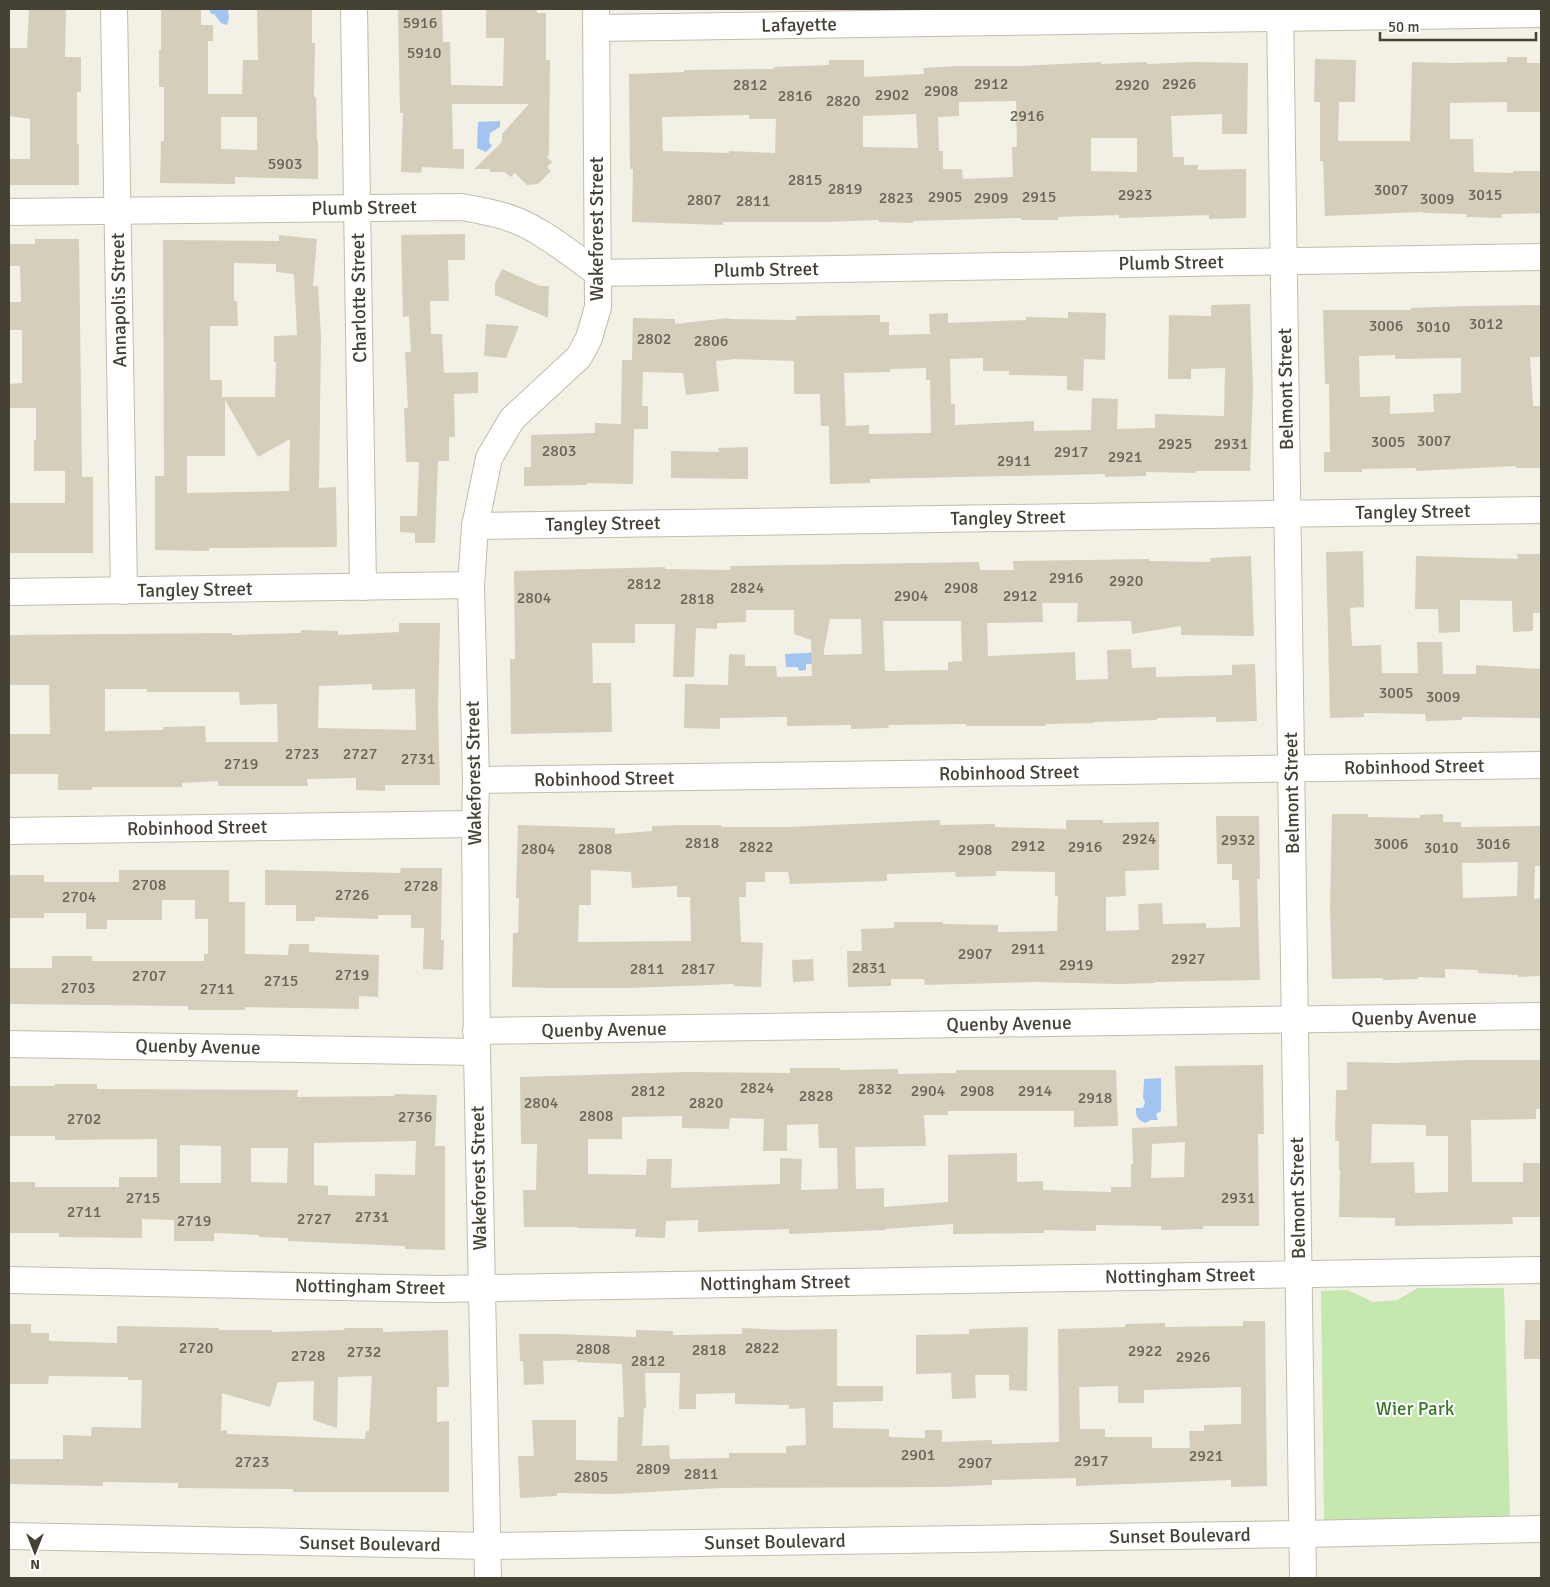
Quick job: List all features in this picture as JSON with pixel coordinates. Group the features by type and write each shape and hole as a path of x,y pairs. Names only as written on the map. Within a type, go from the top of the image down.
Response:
{"street":[{"name":"Annapolis Street","path":"114,9 124,591"},
{"name":"Charlotte Street","path":"354,9 363,587"},
{"name":"Lafayette","path":"597,18 1280,13 1541,14"},
{"name":"Belmont Street","path":"1280,13 1303,1578"},
{"name":"Wakeforest Street","path":"488,1578 477,1042 476,780 471,585 475,526 489,458 501,435 512,419 579,357 589,338 598,307 597,18"},
{"name":"Plumb Street","path":"9,212 462,207 491,212 517,221 545,237 598,273 1541,257"},
{"name":"Tangley Street","path":"475,526 1541,510"},
{"name":"Tangley Street","path":"9,592 471,585"},
{"name":"Robinhood Street","path":"476,780 1541,765"},
{"name":"Robinhood Street","path":"9,831 475,824"},
{"name":"Quenby Avenue","path":"9,1044 477,1042 1295,1020 1541,1016"},
{"name":"Nottingham Street","path":"9,1280 439,1289 1541,1270"},
{"name":"Sunset Boulevard","path":"9,1536 488,1546 1541,1529"}],"green space":[{"name":"Wier Park","path":"1418,1288 1504,1288 1510,1516 1324,1521 1321,1291 1348,1290 1373,1302 1397,1300"}],"water":[{"path":"209,9 228,9 229,18 227,25 221,23 214,14 211,14"},
{"path":"500,121 500,127 490,133 489,142 492,146 486,152 477,148 478,122"},
{"path":"824,652 824,664 806,664 806,670 799,671 798,667 786,667 785,654"},
{"path":"1161,1078 1161,1111 1156,1114 1158,1120 1151,1120 1145,1123 1140,1121 1136,1108 1143,1108 1145,1102 1143,1098 1144,1079"}],"building":[{"path":"29,9 66,10 65,57 81,57 81,92 77,92 79,185 9,185 9,159 30,159 30,119 9,116 9,48 27,48"},
{"path":"161,9 201,9 201,25 213,25 213,41 208,41 208,94 242,94 243,60 258,60 257,9 312,9 312,43 315,43 314,97 316,97 318,179 235,177 235,184 160,183 161,141 164,141 164,87 159,87 159,50 161,50","holes":["221,117 257,117 257,150 221,149"]},
{"path":"398,9 442,9 443,42 450,42 451,85 503,86 504,38 486,38 486,9 537,9 537,13 546,13 546,60 550,60 549,154 547,157 552,162 547,167 551,171 538,184 527,185 515,173 511,177 504,172 490,172 490,169 474,169 502,142 502,134 529,104 452,104 453,149 464,149 464,169 422,167 421,173 401,172 403,113 400,113"},
{"path":"1507,57 1527,57 1527,63 1541,63 1541,112 1507,112 1507,102 1450,103 1450,139 1473,139 1474,172 1513,173 1513,171 1541,171 1541,213 1502,214 1502,218 1466,217 1467,214 1423,212 1325,216 1323,161 1320,161 1320,102 1314,102 1315,59 1356,60 1355,102 1339,102 1338,141 1410,141 1412,62 1507,62"},
{"path":"829,60 864,60 864,77 924,74 923,68 958,66 1021,66 1101,62 1101,64 1147,62 1147,64 1194,62 1248,63 1247,134 1222,134 1222,114 1171,116 1173,157 1184,157 1184,165 1198,165 1198,170 1246,169 1246,218 1209,219 1209,215 1119,218 1119,215 1058,217 1058,220 1021,220 1021,218 913,221 913,223 879,222 879,220 723,222 723,225 632,222 633,169 630,169 629,74 684,72 684,70 774,69 774,67 829,65","holes":["1016,101 1017,147 1012,147 1013,177 963,179 962,169 943,169 943,151 939,151 938,117 959,116 959,102","916,114 918,148 863,147 863,116","749,115 749,119 776,119 775,153 663,151 662,117","1091,138 1137,138 1137,172 1091,171"]},
{"path":"465,234 465,260 448,260 449,301 430,301 431,334 442,334 444,373 478,372 478,393 454,394 455,437 449,437 449,461 438,461 435,543 415,543 415,533 400,532 400,516 417,516 419,462 406,462 404,408 408,408 405,352 411,352 409,316 403,317 401,235"},
{"path":"279,235 317,239 313,286 318,286 321,336 319,488 336,487 337,547 209,548 209,551 155,550 155,476 164,476 163,240 279,241","holes":["234,263 276,264 276,272 294,274 297,335 274,336 274,362 276,362 275,397 222,397 222,380 210,380 210,326 238,326 237,301 234,301","225,400 258,457 290,439 289,491 187,493 187,456 225,456"]},
{"path":"35,239 79,239 82,477 93,477 93,553 9,553 9,503 65,503 65,471 34,471 36,408 9,408 9,384 22,383 22,330 9,330 9,302 21,302 20,266 9,266 9,244 35,244"},
{"path":"502,269 540,286 549,286 548,318 495,295 495,284"},
{"path":"1250,304 1253,388 1250,471 1146,472 1146,476 1105,477 1105,474 870,479 870,483 830,484 829,426 821,426 820,394 794,394 794,361 735,359 716,361 719,391 686,395 683,373 643,372 642,406 648,406 648,429 634,429 633,484 587,483 587,485 524,486 524,467 531,467 531,435 595,433 595,423 621,424 622,360 632,360 633,318 675,319 675,324 729,318 796,320 796,316 880,315 880,322 889,322 889,335 930,334 929,314 948,313 948,323 1026,320 1026,317 1068,318 1068,312 1106,313 1105,360 1084,359 1083,391 1067,390 1067,376 1009,375 1009,371 983,371 983,358 950,359 951,404 955,404 955,425 1034,421 1034,431 1091,430 1092,398 1118,399 1117,429 1155,428 1155,414 1224,416 1225,368 1191,369 1191,379 1168,379 1169,315 1211,316 1211,305","holes":["926,368 926,380 930,380 931,433 869,434 869,425 846,426 844,373 890,372 890,369"]},
{"path":"1541,305 1541,357 1530,357 1533,406 1541,406 1541,468 1516,468 1516,466 1416,471 1416,468 1362,469 1362,472 1324,472 1324,452 1330,452 1329,384 1325,384 1323,310 1411,310 1411,308","holes":["1395,355 1395,359 1461,358 1461,393 1433,394 1434,412 1390,414 1390,396 1360,397 1359,356"]},
{"path":"486,324 519,326 506,358 484,356"},
{"path":"748,447 748,479 671,478 671,451 719,452 718,448"},
{"path":"1363,551 1364,607 1350,608 1352,646 1381,645 1382,673 1418,673 1417,642 1442,642 1443,674 1476,674 1476,665 1541,669 1541,718 1462,717 1462,720 1426,721 1425,714 1364,713 1364,717 1330,718 1326,552"},
{"path":"1517,554 1541,554 1541,613 1533,613 1533,631 1513,632 1512,601 1460,600 1460,632 1439,633 1438,609 1415,609 1416,556 1518,559"},
{"path":"1251,556 1254,636 1181,635 1181,626 1132,634 1131,621 1077,622 1078,603 1042,603 1043,622 987,623 988,656 1075,652 1076,680 1108,679 1107,650 1131,649 1132,668 1156,667 1156,677 1232,675 1232,665 1255,664 1257,721 1216,722 1216,717 1157,718 1157,720 1045,724 1046,726 888,725 889,728 851,729 851,725 787,726 787,717 720,718 720,729 684,728 685,684 728,685 729,654 745,655 745,666 776,666 777,677 812,676 811,640 794,634 794,610 746,610 746,622 717,623 717,629 696,628 694,677 673,677 675,624 635,624 635,643 592,643 593,683 611,683 612,732 511,734 510,659 515,659 514,571 665,567 665,569 730,570 730,566 979,562 980,570 1014,570 1013,561 1149,559 1149,561 1210,562 1210,558","holes":["830,619 861,619 862,654 823,655","883,621 961,621 962,661 948,662 948,670 885,671"]},
{"path":"399,623 440,623 438,710 440,785 385,785 385,791 356,790 356,778 307,779 308,786 218,786 218,781 182,783 182,787 92,787 92,790 58,790 58,774 9,774 9,734 50,734 49,685 9,685 9,635 232,633 232,635 301,633 301,630 338,631 338,635 399,632","holes":["372,684 372,690 415,689 416,730 318,728 319,686","105,689 147,689 147,692 239,692 240,705 277,704 278,742 206,742 205,726 163,727 163,730 105,731"]},
{"path":"1332,814 1368,814 1368,817 1420,818 1420,815 1443,814 1443,822 1461,822 1461,827 1541,826 1541,866 1535,866 1534,899 1541,898 1541,976 1518,977 1518,975 1478,973 1478,970 1445,969 1445,978 1332,979 1330,907","holes":["1518,862 1517,896 1463,898 1462,863"]},
{"path":"1216,816 1259,816 1260,879 1257,879 1260,980 1120,984 1035,982 925,985 924,979 891,979 891,986 848,987 847,951 862,951 861,929 894,928 894,922 943,922 943,924 998,925 998,932 1057,931 1058,896 1055,896 1055,872 996,871 996,876 956,877 955,872 887,874 887,881 790,884 788,872 765,872 765,882 746,882 746,897 739,897 741,942 763,943 761,987 734,986 734,984 630,988 512,987 513,933 518,933 519,898 516,898 518,825 615,828 615,834 652,831 652,826 684,825 789,827 940,820 940,825 995,824 995,827 1066,829 1066,820 1103,820 1103,823 1159,822 1159,870 1125,871 1126,896 1106,897 1106,931 1139,930 1138,904 1162,903 1163,924 1206,923 1206,928 1240,927 1239,880 1232,880 1232,864 1217,864","holes":["591,870 631,872 632,888 677,886 677,897 690,897 691,941 578,942 579,905 591,905"]},
{"path":"401,868 442,868 441,940 444,940 443,970 423,969 424,928 411,928 411,915 378,915 378,919 315,917 315,921 296,921 296,905 265,905 265,870 400,873"},
{"path":"119,870 229,870 229,902 245,902 245,954 288,955 289,944 309,944 309,952 379,955 378,997 359,996 359,1009 245,1007 245,1010 188,1010 188,1006 9,1004 9,968 52,968 52,956 92,956 92,961 204,961 204,954 208,954 208,919 195,919 195,900 162,900 162,920 107,920 107,929 86,929 86,913 44,913 44,918 9,918 9,875 44,875 44,882 119,882"},
{"path":"813,959 814,981 793,982 792,960"},
{"path":"1468,1060 1541,1060 1541,1109 1536,1109 1536,1119 1471,1120 1472,1182 1523,1182 1523,1163 1541,1163 1541,1217 1512,1217 1513,1224 1395,1226 1395,1218 1339,1217 1339,1141 1335,1141 1336,1090 1347,1090 1347,1062 1396,1063","holes":["1372,1124 1426,1125 1426,1136 1448,1136 1448,1192 1415,1193 1414,1162 1371,1163"]},
{"path":"1263,1065 1264,1134 1258,1134 1259,1226 1203,1226 1203,1229 1161,1230 1161,1226 1096,1225 1096,1231 1044,1230 1044,1233 953,1234 953,1224 885,1230 789,1234 789,1229 698,1232 698,1220 666,1221 665,1238 635,1237 636,1229 524,1227 523,1190 536,1190 537,1144 521,1144 520,1077 686,1072 790,1073 790,1068 840,1068 840,1070 898,1069 898,1074 956,1073 956,1070 1116,1070 1118,1126 1074,1127 1074,1111 948,1111 948,1115 924,1115 926,1146 855,1147 856,1189 884,1188 884,1207 948,1202 948,1155 1017,1153 1017,1182 1043,1181 1043,1190 1111,1192 1111,1187 1131,1187 1131,1164 1133,1164 1132,1128 1177,1126 1175,1066","holes":["682,1116 682,1128 729,1129 730,1118 764,1119 763,1151 787,1151 787,1125 818,1124 819,1148 837,1148 838,1189 801,1190 802,1159 780,1158 780,1184 671,1188 672,1159 647,1159 646,1175 588,1174 588,1139 622,1139 622,1117","1185,1142 1184,1177 1151,1178 1152,1144"]},
{"path":"55,1084 97,1084 97,1089 298,1090 297,1097 394,1096 395,1094 437,1095 435,1146 445,1146 445,1250 405,1249 405,1246 288,1241 288,1238 214,1233 214,1241 174,1241 174,1220 142,1219 142,1238 59,1237 59,1233 9,1233 9,1182 35,1182 35,1187 119,1187 119,1177 157,1177 157,1139 55,1140 55,1136 9,1136 9,1086 55,1086","holes":["416,1141 415,1175 375,1174 375,1196 328,1195 328,1186 314,1185 314,1143","180,1145 221,1146 221,1183 180,1183","251,1148 288,1148 287,1183 251,1182"]},
{"path":"1525,1320 1541,1320 1541,1359 1524,1359"},
{"path":"1243,1321 1265,1321 1267,1486 1231,1487 1231,1480 1076,1486 1076,1478 992,1480 992,1485 942,1487 720,1488 614,1494 557,1493 557,1496 520,1498 518,1456 534,1456 532,1420 576,1420 576,1460 617,1461 618,1417 624,1417 622,1364 577,1362 577,1360 543,1361 544,1384 524,1385 523,1361 520,1361 519,1334 636,1337 636,1330 673,1331 673,1335 742,1334 742,1328 782,1330 837,1329 837,1386 883,1386 883,1401 833,1402 833,1428 889,1429 889,1437 925,1438 925,1430 942,1430 942,1442 992,1440 992,1444 1059,1442 1058,1329 1125,1327 1125,1324 1165,1323 1165,1327 1243,1326","holes":["645,1373 680,1373 679,1409 696,1409 696,1394 735,1393 735,1404 789,1405 789,1409 805,1408 806,1445 786,1446 786,1453 729,1453 729,1458 670,1459 669,1445 642,1446 644,1408 646,1408","1118,1386 1118,1403 1144,1403 1144,1390 1241,1387 1241,1424 1204,1425 1204,1431 1189,1431 1190,1448 1152,1448 1152,1437 1105,1437 1105,1429 1080,1429 1079,1387"]},
{"path":"9,1324 31,1324 31,1333 49,1333 49,1341 117,1343 117,1326 272,1330 272,1332 345,1330 344,1328 383,1328 383,1332 448,1330 449,1387 437,1387 437,1422 449,1421 449,1492 293,1492 293,1489 178,1488 178,1483 103,1482 103,1486 9,1484 9,1459 63,1459 63,1435 91,1436 92,1427 141,1428 142,1380 128,1380 128,1377 49,1376 48,1384 9,1384","holes":["372,1376 369,1431 366,1431 365,1439 227,1434 227,1430 221,1431 222,1393 270,1407 278,1382 314,1381 313,1420 337,1428 338,1377"]},
{"path":"1028,1327 1027,1391 1009,1390 1009,1375 975,1375 976,1398 952,1399 951,1373 916,1374 916,1335 969,1334 969,1329"}]}
